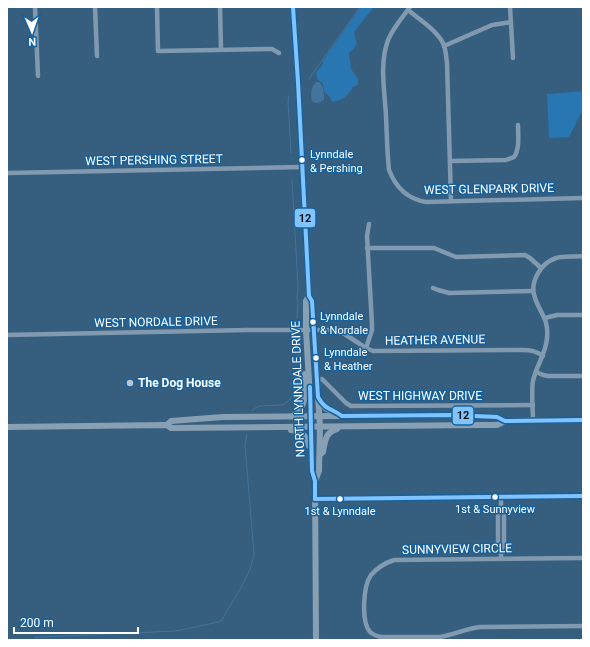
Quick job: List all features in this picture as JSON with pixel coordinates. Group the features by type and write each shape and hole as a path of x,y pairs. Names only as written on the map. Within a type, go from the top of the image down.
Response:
{"main road":[{"name":"NORTH LYNNDALE DRIVE","path":"293,7 309,296 312,301 320,427 320,471 315,481"},
{"name":"NORTH LYNNDALE DRIVE","path":"309,296 306,301 306,330 309,369 312,471 315,481 316,640"},
{"path":"293,416 299,412 303,406 305,394 305,374 309,369"},
{"path":"318,397 325,408 342,416"},
{"path":"167,425 171,421 213,418 293,416 452,415 497,417 505,421"},
{"path":"7,427 167,425 171,428 346,427 497,424 505,421 583,420"},
{"path":"260,427 266,430 299,431 306,436 312,448"},
{"path":"320,455 323,452 328,433 346,427"}],"street":[{"path":"36,7 38,76"},
{"path":"95,7 97,56"},
{"path":"157,7 158,51 272,49 279,52"},
{"path":"220,7 221,49"},
{"path":"510,7 513,58"},
{"path":"409,8 436,34 444,46 447,63 451,201"},
{"name":"WEST GLENPARK DRIVE","path":"409,8 391,33 384,55 389,166 391,174 401,190 410,197 426,202 583,198"},
{"path":"444,46 492,25 511,22"},
{"path":"450,161 506,160 514,157 517,152 518,125"},
{"name":"WEST PERSHING STREET","path":"7,173 302,167"},
{"path":"366,348 372,330 367,236 369,224"},
{"path":"368,248 434,248 456,257 525,255 541,268"},
{"path":"533,421 533,379 543,356 548,334 545,318 533,291 535,281 541,268 551,260 555,258 583,256"},
{"path":"433,288 449,292 533,291"},
{"path":"545,318 557,315 583,315"},
{"name":"HEATHER AVENUE","path":"306,330 337,331 373,351 527,350 536,351 543,356"},
{"name":"WEST NORDALE DRIVE","path":"7,335 306,330"},
{"path":"536,372 548,376 583,376"},
{"name":"WEST HIGHWAY DRIVE","path":"317,380 322,379 346,403 351,406 533,405"},
{"path":"356,406 357,416"},
{"path":"315,499 583,496"},
{"path":"501,497 501,506 498,513 498,545 501,550 501,559"},
{"name":"SUNNYVIEW CIRCLE","path":"583,558 401,560 388,562 370,576 365,597 365,615 368,628 375,636 388,638 440,637 481,627 583,626"}],"shaded area":[{"path":"361,7 374,7 354,32 357,44 349,53 351,69 358,79 358,85 353,87 344,98 332,102 329,96 324,92 323,84 317,79 316,72 322,66 323,61"},
{"path":"316,82 319,82 322,86 324,100 315,103 312,101 311,93"},
{"path":"583,91 583,109 569,137 549,138 547,94"}],"waterway":[{"path":"309,79 360,7"},
{"path":"289,96 291,153"},
{"path":"292,180 298,286 297,318"},
{"path":"252,411 260,406 282,405 286,403 299,388 298,341"},
{"path":"33,640 36,637 176,631 222,620 245,580 254,554 245,445 247,434"}],"transit line":[{"name":"12","path":"293,7 309,296 312,301 318,397 326,407 342,416"},
{"name":"12","path":"310,387 312,471 315,481 315,499"},
{"name":"12","path":"342,416 452,415 497,417 505,421 583,420"},
{"name":"12","path":"315,499 583,496"}],"place":[{"name":"Lynndale & Pershing","path":"302,160"},
{"name":"Lynndale & Nordale","path":"313,322"},
{"name":"Lynndale & Heather","path":"316,358"},
{"name":"The Dog House","path":"130,383"},
{"name":"1st & Sunnyview","path":"495,497"},
{"name":"1st & Lynndale","path":"340,499"}]}
